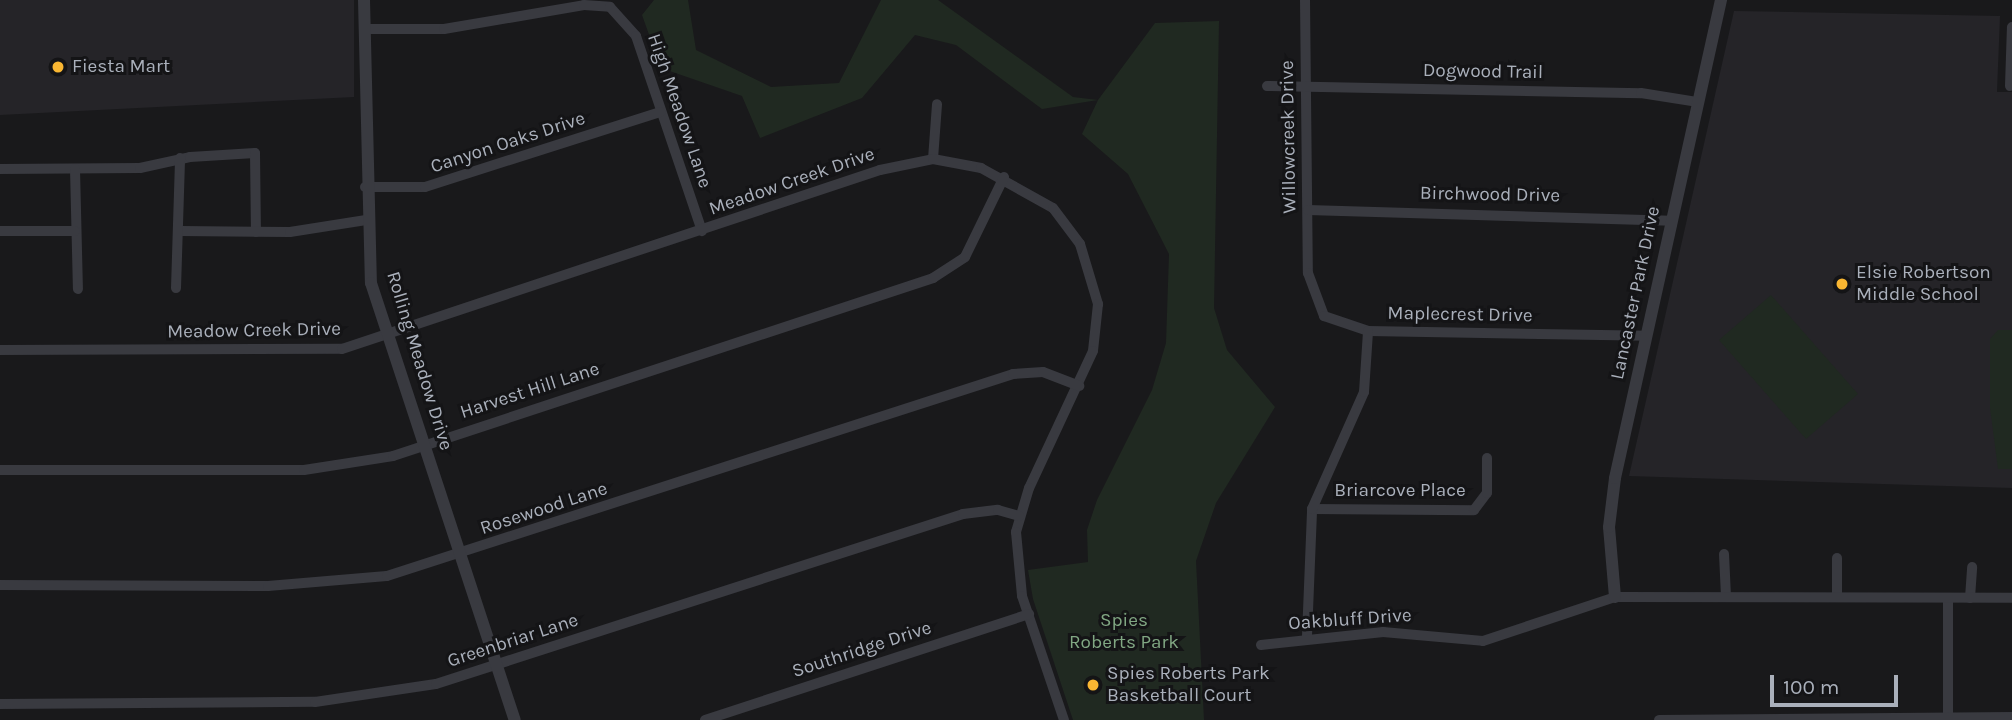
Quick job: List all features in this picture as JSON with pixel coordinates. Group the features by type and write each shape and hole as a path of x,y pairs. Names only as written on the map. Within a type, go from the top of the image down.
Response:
{"street":[{"name":"Rolling Meadow Drive","path":"364,0 364,187 371,283 515,720"},
{"name":"Willowcreek Drive","path":"1305,0 1308,273"},
{"name":"Lancaster Park Drive","path":"1615,597 1609,527 1615,478 1721,0"},
{"name":"High Meadow Lane","path":"364,29 444,29 599,4 627,20 702,231"},
{"path":"2010,27 2010,86"},
{"name":"Dogwood Trail","path":"1267,86 1641,93 1698,102"},
{"path":"933,159 937,104"},
{"name":"Canyon Oaks Drive","path":"364,187 425,187 660,113"},
{"path":"0,169 140,168 180,158 256,153 256,232"},
{"path":"176,288 180,231 180,158"},
{"name":"Meadow Creek Drive","path":"0,350 342,349 880,170 933,159 1004,177 1053,208 1090,269 1098,325 1079,386 1019,516 1016,561 1029,614 1064,720"},
{"path":"75,169 78,289"},
{"name":"Harvest Hill Lane","path":"0,470 304,470 424,444 933,278 965,257 1004,177"},
{"name":"Birchwood Drive","path":"1308,210 1671,221"},
{"path":"180,231 256,232 366,219"},
{"path":"0,231 75,231"},
{"name":"Maplecrest Drive","path":"1308,273 1324,316 1368,331 1647,335"},
{"path":"1307,636 1312,509 1364,392 1368,331"},
{"name":"Rosewood Lane","path":"0,585 328,583 406,572 1013,374 1043,372 1079,386"},
{"name":"Briarcove Place","path":"1312,509 1474,510 1487,493 1487,458"},
{"name":"Greenbriar Lane","path":"0,704 315,702 436,684 963,514 998,510 1019,516"},
{"path":"1724,554 1726,596"},
{"path":"1837,558 1837,596"},
{"path":"1970,598 1972,567"},
{"name":"Oakbluff Drive","path":"1261,645 1307,636 1336,640 1414,632 1483,641 1615,597 2012,598"},
{"path":"1948,598 1948,719"},
{"name":"Southridge Drive","path":"705,720 1029,614"},
{"path":"1659,720 2012,717"}],"shaded area":[{"path":"0,0 354,0 354,97 0,115"},
{"name":"Elsie Robertson Middle School","path":"1734,11 2000,16 1997,92 2012,92 2012,488 1629,476"}],"green space":[{"path":"654,0 688,0 696,50 771,87 839,83 881,0 938,0 1073,97 1098,100 1042,109 956,45 915,35 862,98 760,138 742,96 661,68 642,15"},
{"name":"Spies Roberts Park","path":"1219,21 1214,308 1227,350 1275,407 1216,503 1196,561 1204,720 1073,720 1033,599 1028,570 1088,562 1087,530 1097,500 1152,390 1166,343 1169,254 1128,174 1082,134 1098,100 1155,23"},
{"path":"1771,295 1858,394 1806,439 1719,340"},
{"path":"1998,330 2012,330 2012,469 1998,469 1990,408 1990,339"}],"place":[{"name":"Fiesta Mart","path":"58,67"},
{"name":"Elsie Robertson Middle School","path":"1842,284"},
{"name":"Spies Roberts Park Basketball Court","path":"1093,685"}]}
